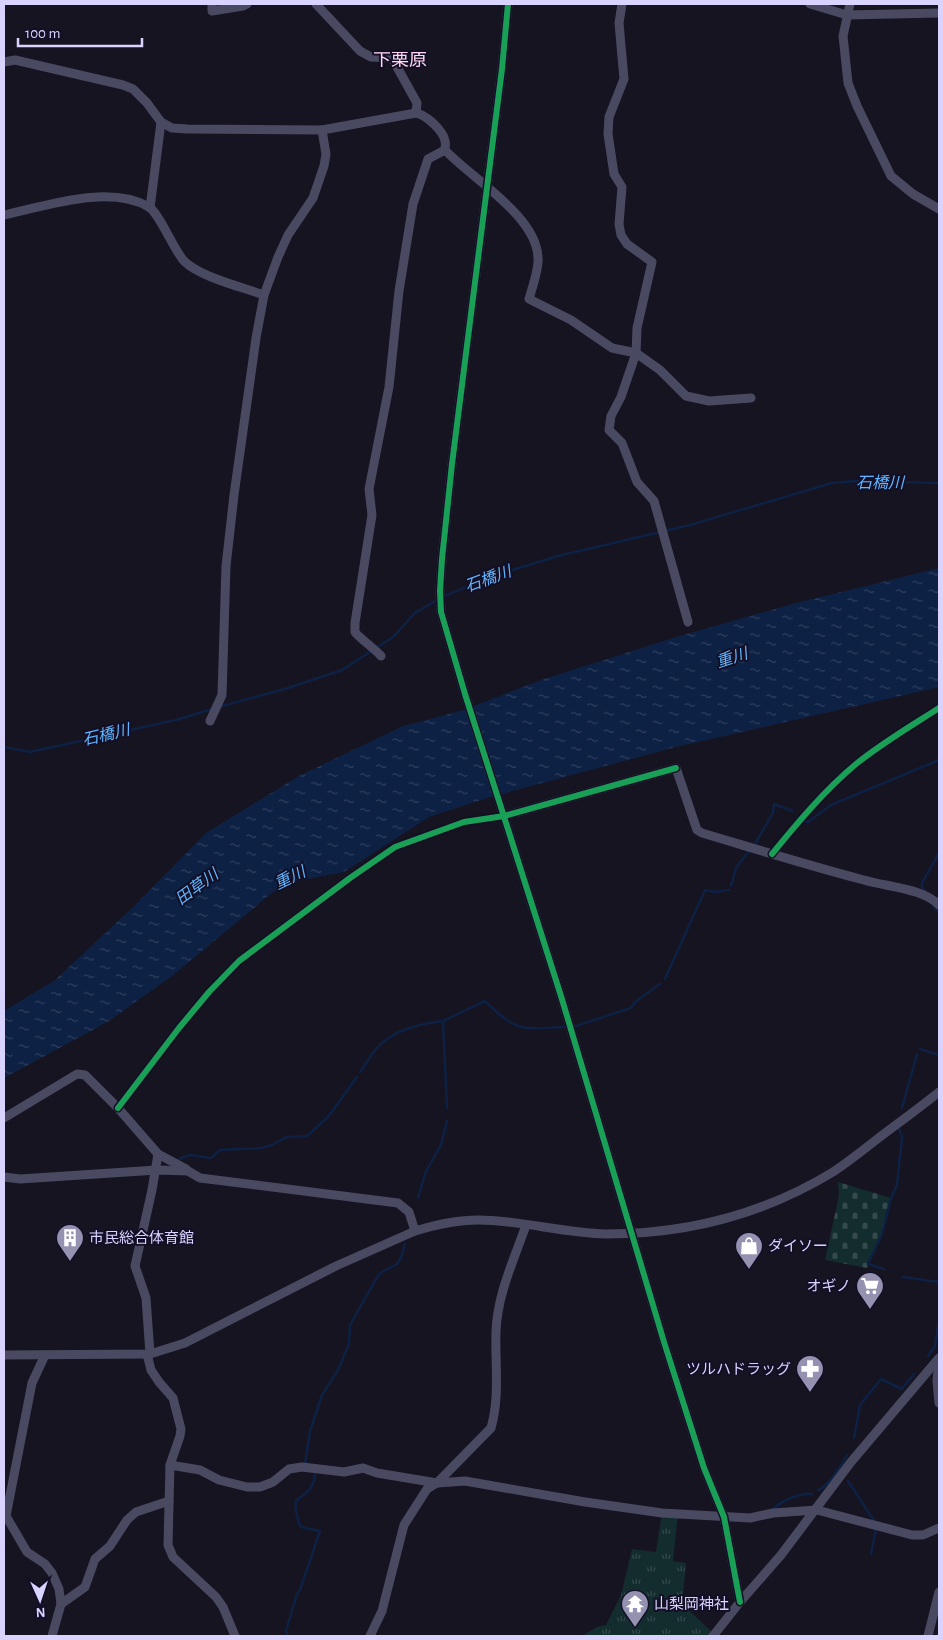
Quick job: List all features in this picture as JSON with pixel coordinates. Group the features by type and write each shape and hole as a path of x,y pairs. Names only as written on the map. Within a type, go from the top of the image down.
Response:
{"street":[{"path":"212,4 212,11 247,4"},
{"path":"316,4 360,51 371,57 392,58 417,103 416,113"},
{"path":"508,4 502,69 452,464 440,591 441,612 632,1232 664,1342 704,1468 724,1517 740,1602"},
{"path":"622,4 619,23 624,79 610,117 608,134 614,174 622,187 619,224 621,235 627,244 652,262 637,328 636,353 622,397 611,416 609,430 622,443 637,482 654,501 688,622"},
{"path":"810,4 847,15 939,13"},
{"path":"850,4 843,36 848,83 857,106 891,176 913,194 939,209"},
{"path":"4,62 15,60 123,85 133,89 147,103 161,122 172,128 187,130 322,130 416,113 422,114 441,132 445,141 445,150 457,163 520,217 534,238 538,258 529,299 571,320 612,348 636,353 660,370 686,396 709,401 751,398"},
{"path":"150,208 161,122"},
{"path":"210,721 222,695 226,566 256,338 264,295 288,235 313,198 326,154 322,130"},
{"path":"381,656 373,647 360,638 355,631 372,515 369,489 388,387 413,204 428,159 445,150"},
{"path":"4,215 87,198 109,196 128,200 150,208 183,260 196,270 264,295"},
{"path":"504,816 676,768 697,830 702,834 864,880 922,894 933,899 939,905"},
{"path":"4,1118 77,1074 86,1075 158,1154 200,1178 398,1203 409,1212 414,1231"},
{"path":"4,1355 150,1354 185,1343 336,1266 414,1231 454,1222 478,1220 606,1234 691,1227 722,1220 768,1205 832,1172 939,1092"},
{"path":"158,1154 157,1170 135,1266 146,1298 150,1354 148,1358 151,1370 158,1382 174,1398 181,1429 170,1465 168,1545 172,1557 216,1597 223,1607 235,1636"},
{"path":"4,1177 20,1179 157,1170 188,1171"},
{"path":"370,1636 382,1611 404,1525 427,1489 437,1483 491,1428 494,1416 497,1356 496,1332 499,1306 526,1225"},
{"path":"45,1355 32,1383 5,1516 27,1552 45,1564 52,1573 61,1604 52,1636"},
{"path":"939,1359 937,1381 939,1403"},
{"path":"713,1636 781,1556 852,1462 939,1359"},
{"path":"170,1465 200,1470 219,1480 247,1487 260,1487 274,1482 289,1469 302,1467 344,1472 363,1468 377,1473 437,1483 465,1481 662,1513 750,1518 773,1513 817,1510 912,1535 923,1535 939,1528"},
{"path":"61,1604 85,1587 95,1559 110,1546 127,1520 136,1512 169,1501"},
{"path":"928,1636 939,1592"}],"green space":[{"path":"838,1182 891,1198 882,1234 867,1268 825,1260 839,1195"},
{"path":"662,1513 678,1514 673,1561 686,1563 682,1604 714,1634 713,1636 582,1636 597,1627 606,1625 621,1595 632,1549 656,1552"}],"water":[{"path":"939,568 939,687 676,747 487,798 429,817 344,872 297,881 273,892 172,976 109,1021 4,1078 4,1011 55,980 133,907 206,833 299,776 403,726 464,710 541,680 673,638 796,603"}],"waterway":[{"name":"石橋川","path":"442,597 496,575 558,556 690,525 832,483 855,481 939,483"},
{"name":"石橋川","path":"219,707 288,688 342,670 393,637 415,613 437,600"},
{"name":"石橋川","path":"4,747 30,752 176,720 212,709"},
{"path":"803,821 808,822 831,805 939,760"},
{"path":"755,844 773,813 774,804 792,811"},
{"path":"731,886 736,868 748,852"},
{"path":"925,891 922,888 922,883 939,853"},
{"path":"665,979 705,890 715,892 729,890"},
{"path":"933,906 939,912"},
{"path":"576,1026 631,1008 635,1002 660,984"},
{"path":"447,1108 443,1021 485,1001 505,1019 520,1027 564,1027"},
{"path":"360,1072 376,1049 390,1037 415,1026 443,1021"},
{"path":"920,1049 939,1055"},
{"path":"902,1108 917,1054"},
{"path":"179,1159 190,1155 211,1158 220,1150 261,1148 272,1145 286,1137 307,1136 328,1117 357,1077"},
{"path":"418,1198 426,1171 441,1145 447,1121"},
{"path":"884,1269 868,1264 882,1234 891,1198 897,1185 902,1137 899,1129"},
{"path":"307,1464 305,1464 310,1431 322,1395 338,1370 349,1344 350,1325 379,1274 399,1262 405,1244"},
{"path":"903,1277 939,1282"},
{"path":"928,1356 935,1346 939,1320"},
{"path":"854,1438 860,1405 881,1379 902,1389 914,1374"},
{"path":"818,1490 830,1480 847,1455"},
{"path":"287,1636 286,1631 297,1594 320,1531 301,1527 296,1511 296,1501 312,1486 315,1473"},
{"path":"848,1481 875,1522"},
{"path":"773,1509 791,1498 802,1494 812,1494"},
{"path":"871,1554 876,1529"}],"cycle path":[{"path":"508,4 502,69 452,464 442,559 441,612 465,694 561,996 664,1342 704,1468 724,1517 740,1602"},
{"path":"772,854 823,795 856,764 939,708"},
{"path":"118,1108 179,1028 209,992 239,961 350,878 395,847 464,822 504,816 676,768"}],"place":[{"name":"市民総合体育館","path":"70,1262"},
{"name":"ダイソー","path":"749,1270"},
{"name":"オギノ","path":"870,1310"},
{"name":"ツルハドラッグ","path":"810,1393"},
{"name":"山梨岡神社","path":"635,1628"}],"district":[{"name":"下栗原","path":"400,61"}],"water label":[{"name":"重川","path":"732,658"},
{"name":"重川","path":"290,878"},
{"name":"田草川","path":"197,887"}]}
